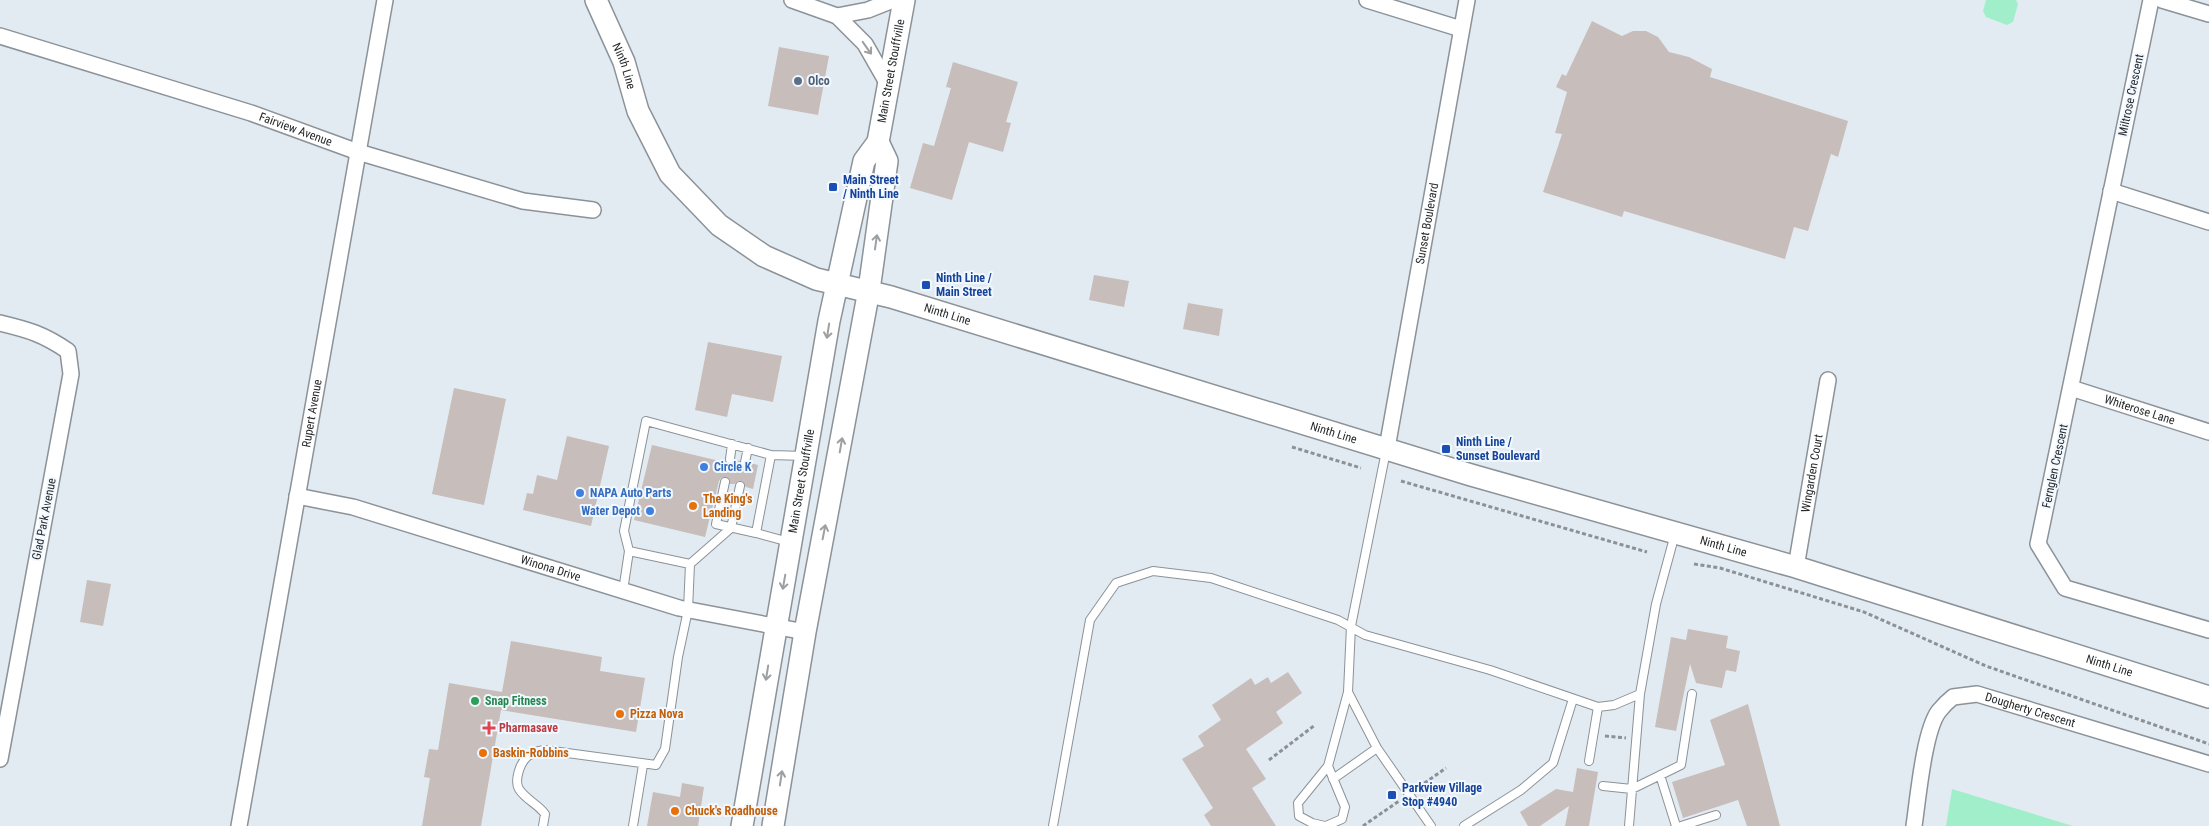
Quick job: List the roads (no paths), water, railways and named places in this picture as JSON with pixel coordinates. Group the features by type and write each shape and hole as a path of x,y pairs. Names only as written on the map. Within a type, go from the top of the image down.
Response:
{"main road":[{"name":"Ninth Line","path":"596,0 624,62 638,111 670,174 719,225 764,256 816,279 869,290 1387,448 1675,534 1796,567 2209,697"},
{"name":"Main Street Stouffville","path":"742,826 838,283 864,161 878,142 904,0"},
{"path":"773,826 805,632 869,290 887,161 878,142"}],"street":[{"name":"Rupert Avenue","path":"238,826 385,0"},
{"path":"792,0 837,16 865,44 889,86"},
{"path":"837,16 868,10 893,0"},
{"path":"1367,0 1461,29"},
{"name":"Sunset Boulevard","path":"1387,448 1467,0"},
{"name":"Miltrose Crescent","path":"2111,191 2150,0"},
{"path":"2162,0 2209,14"},
{"name":"Fairview Avenue","path":"0,36 251,113 358,152 523,201 593,210"},
{"path":"2111,191 2209,222"},
{"name":"Fernglen Crescent","path":"2111,191 2038,544 2065,588 2209,630"},
{"name":"Glad Park Avenue","path":"0,324 27,329 48,337 68,351 70,374 0,759"},
{"name":"Wingarden Court","path":"1796,567 1828,380"},
{"name":"Whiterose Lane","path":"2071,388 2209,432"},
{"name":"Winona Drive","path":"297,496 354,507 688,610 805,632"},
{"name":"Dougherty Crescent","path":"1914,826 1924,760 1932,723 1938,711 1953,696 1978,694 2209,764"}],"lane":[{"path":"623,591 629,551 624,531 646,421 771,455 807,456"},
{"path":"730,458 732,444"},
{"path":"745,462 748,448"},
{"path":"1328,766 1345,807 1342,819 1325,826 1312,823 1300,816 1298,803 1328,766 1348,692 1351,626 1387,448"},
{"path":"756,534 771,455"},
{"path":"725,482 716,524 791,542"},
{"path":"542,826 545,814 539,806 528,799 518,788 517,780 526,757 534,752 545,750 656,765 665,749 678,657 688,610 690,564 731,528 740,486"},
{"path":"1630,826 1640,694 1656,604 1675,534"},
{"path":"629,551 690,564"},
{"path":"1053,826 1090,620 1116,583 1153,571 1211,578 1338,620 1365,635 1490,670 1598,707 1614,705 1640,694"},
{"path":"1348,692 1377,748 1431,826"},
{"path":"1603,786 1632,789 1681,766 1692,694"},
{"path":"1464,826 1520,790 1553,763 1573,699"},
{"path":"1589,762 1598,707"},
{"path":"1333,779 1377,748"},
{"path":"633,826 642,764"},
{"path":"1660,775 1676,826"},
{"path":"1681,826 1716,815"}],"place":[{"name":"Olco","path":"798,81"},
{"name":"Main Street / Ninth Line","path":"833,187"},
{"name":"Ninth Line / Main Street","path":"926,285"},
{"name":"Ninth Line / Sunset Boulevard","path":"1446,449"},
{"name":"Circle K","path":"704,467"},
{"name":"NAPA Auto Parts","path":"580,493"},
{"name":"The King's Landing","path":"693,506"},
{"name":"Water Depot","path":"650,511"},
{"name":"Snap Fitness","path":"475,701"},
{"name":"Pizza Nova","path":"620,714"},
{"name":"Pharmasave","path":"489,728"},
{"name":"Baskin-Robbins","path":"483,753"},
{"name":"Parkview Village Stop #4940","path":"1392,795"},
{"name":"Chuck's Roadhouse","path":"675,811"}]}
